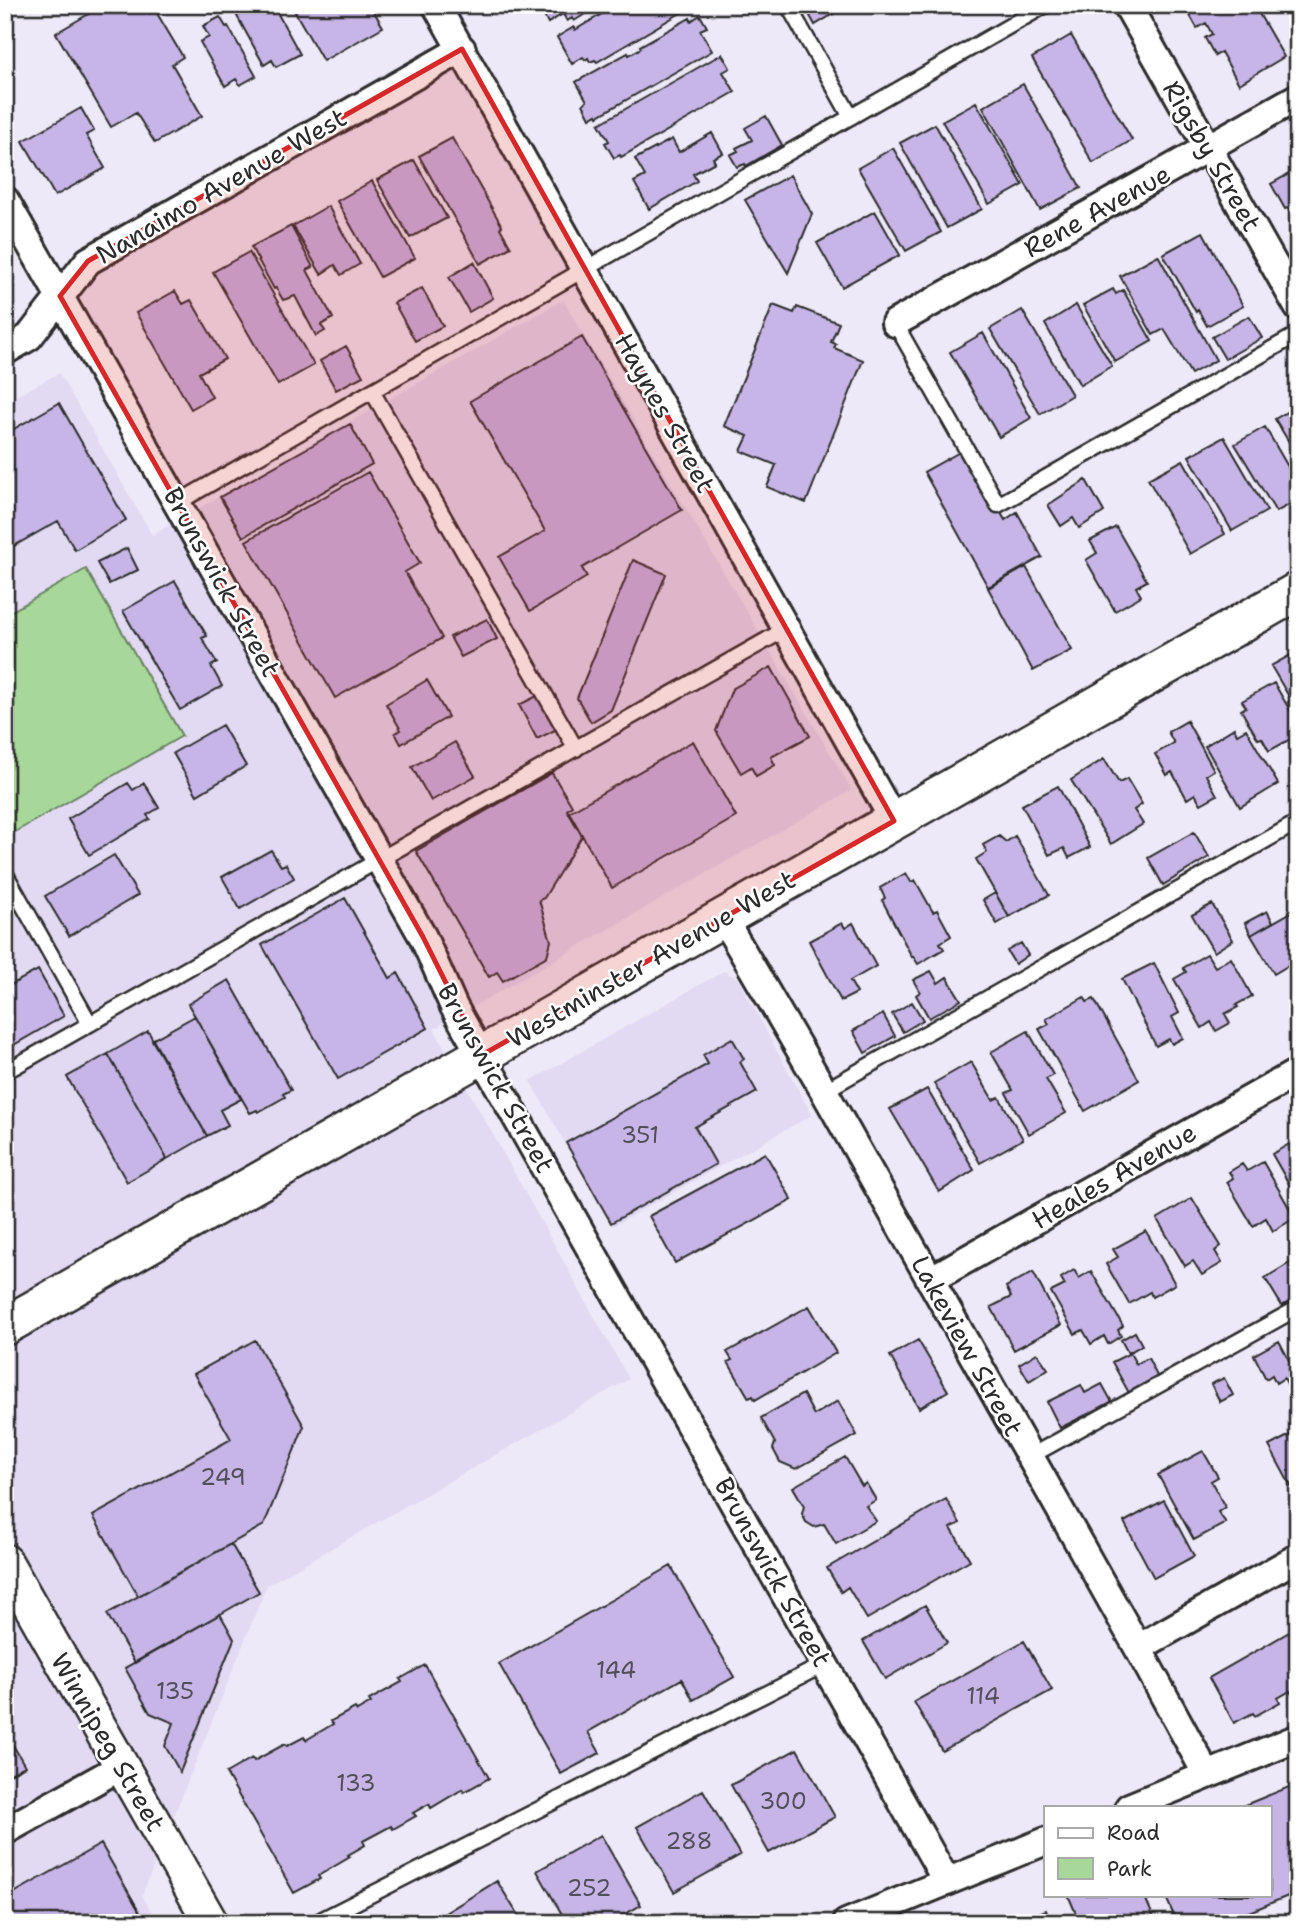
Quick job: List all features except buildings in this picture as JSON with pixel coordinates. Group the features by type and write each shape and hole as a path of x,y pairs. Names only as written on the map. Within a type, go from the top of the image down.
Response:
{"main road":[{"name":"Westminster Avenue West","path":"5,1326 1298,592"}],"street":[{"name":"Haynes Street","path":"436,5 894,821"},
{"name":"Rigsby Street","path":"1127,5 1298,307"},
{"name":"Nanaimo Avenue West","path":"5,351 29,337 88,261 462,49"},
{"name":"Rene Avenue","path":"895,323 1298,97"},
{"name":"Brunswick Street","path":"5,200 423,937 454,1007 947,1882"},
{"name":"Lakeview Street","path":"723,918 824,1091 1207,1775"},
{"name":"Heales Avenue","path":"930,1280 1298,1072"},
{"path":"1138,1648 1298,1557"},
{"name":"Winnipeg Street","path":"7,1568 211,1923"},
{"path":"1131,1806 1298,1738"},
{"path":"5,1832 122,1766"},
{"path":"846,1923 1044,1842"}],"lane":[{"path":"788,5 851,117"},
{"path":"177,503 1046,5"},
{"path":"895,323 998,505 1298,334"},
{"path":"372,391 576,750"},
{"path":"5,1072 786,629"},
{"path":"824,1091 1298,822"},
{"path":"5,873 90,1024"},
{"path":"1029,1457 1298,1308"},
{"path":"315,1923 825,1664"}],"highlighted area":[{"path":"462,49 894,821 482,1055 423,937 60,296 88,261"}],"shaded area":[{"path":"563,300 852,790 434,1029 629,1379 267,1585 142,1895 158,1923 5,1923 5,402 59,373 152,535"},
{"path":"724,971 738,979 812,1115 613,1226 530,1081"}],"green space":[{"path":"86,569 182,736 15,832 5,814 5,615"}]}
